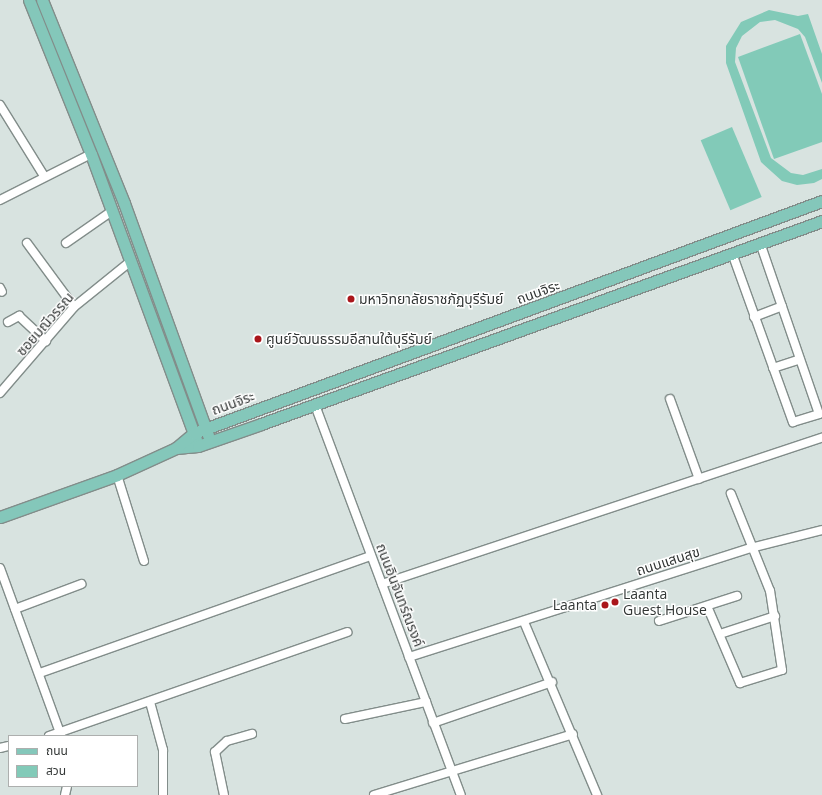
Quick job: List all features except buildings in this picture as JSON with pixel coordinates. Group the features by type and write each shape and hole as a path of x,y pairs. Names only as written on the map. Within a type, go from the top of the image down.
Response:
{"main road":[{"path":"29,0 132,261 198,446"},
{"path":"42,0 124,203 210,441"},
{"name":"ถนนจิระ","path":"0,517 116,475 176,448 194,433 533,310 822,201"},
{"name":"ถนนจิระ","path":"176,448 198,446 315,405 822,221"},
{"path":"548,304 545,313 554,319"},
{"path":"533,310 542,314 538,324"}],"street":[{"path":"0,105 44,176"},
{"path":"0,199 91,154"},
{"path":"66,243 112,211"},
{"path":"27,243 74,307"},
{"path":"732,253 772,368 793,422 819,414 760,243"},
{"name":"ซอยมณีวรรณ","path":"0,393 74,307 132,261"},
{"path":"754,317 782,306"},
{"path":"8,322 19,316 46,341"},
{"path":"772,368 800,359"},
{"path":"670,399 699,478"},
{"name":"ถนนอินจันทร์ณรงค์","path":"315,405 461,795"},
{"path":"382,584 822,438"},
{"path":"116,475 144,561"},
{"path":"707,606 740,683 782,670 770,591 750,548 731,494"},
{"name":"ถนนแสนสุข","path":"409,657 524,622 750,548 822,530"},
{"path":"40,673 371,556"},
{"path":"0,568 40,673 61,735 347,632"},
{"path":"15,609 81,584"},
{"path":"659,622 738,596"},
{"path":"720,634 775,616"},
{"path":"524,622 552,682 597,795"},
{"path":"434,722 552,682"},
{"path":"150,702 163,750 163,795"},
{"path":"345,719 426,702"},
{"path":"224,795 215,752 227,740 252,734"},
{"path":"374,795 573,734"}],"green space":[{"path":"769,10 798,16 808,14 822,54 822,83 805,37 798,29 775,20 760,22 742,36 736,48 735,62 771,158 791,173 803,175 822,169 822,179 814,183 797,185 782,181 761,162 726,63 726,46 741,22"},
{"path":"800,34 822,94 822,142 774,159 738,57"},
{"path":"732,127 762,197 730,210 701,140"}],"place":[{"name":"มหาวิทยาลัยราชภัฏบุรีรัมย์","path":"351,299"},
{"name":"ศูนย์วัฒนธรรมอีสานใต้บุรีรัมย์","path":"258,339"},
{"name":"Laanta Guest House","path":"615,602"},
{"name":"Laanta","path":"605,605"}]}
